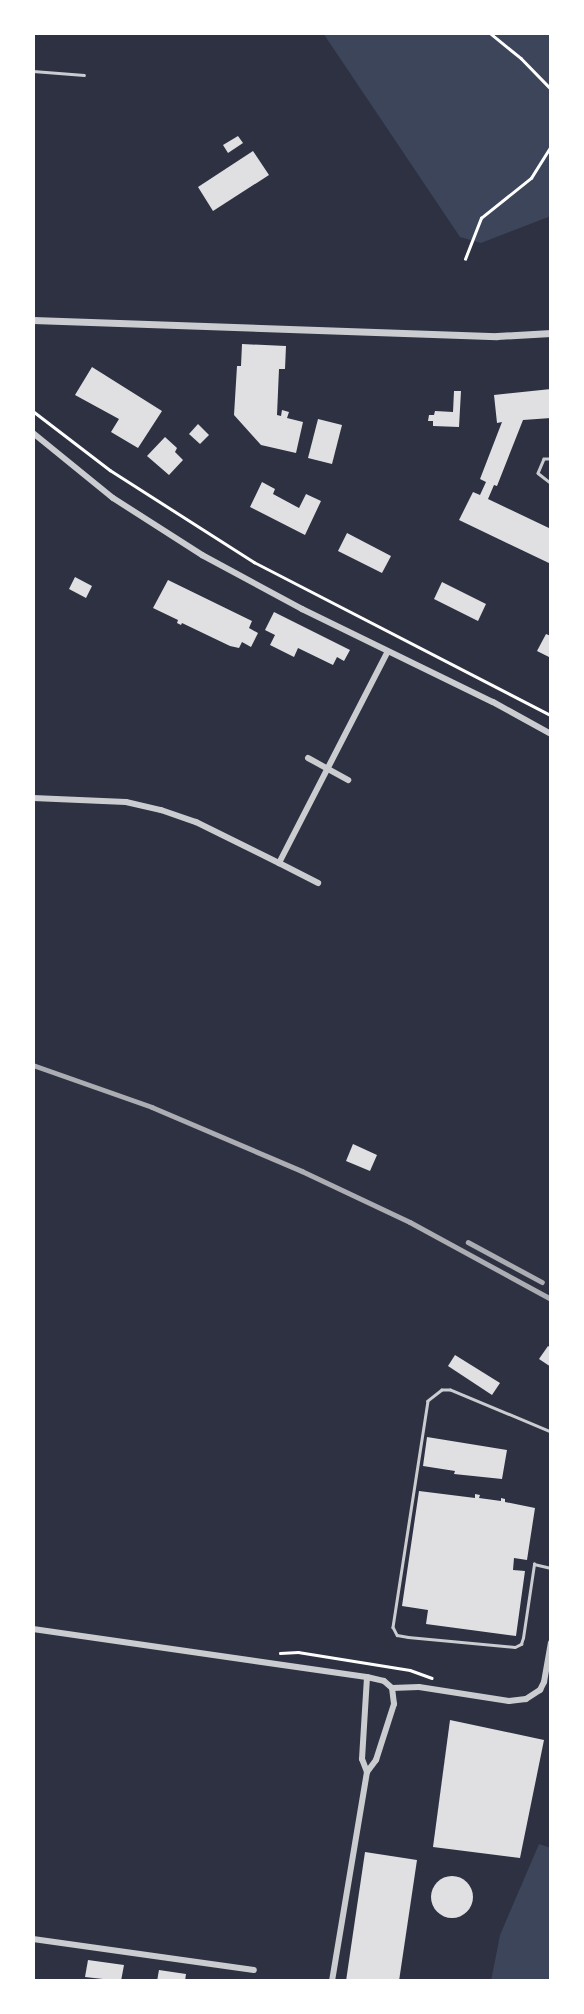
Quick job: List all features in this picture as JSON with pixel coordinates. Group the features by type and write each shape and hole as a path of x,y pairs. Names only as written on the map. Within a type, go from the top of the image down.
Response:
{"street":[{"path":"33,320 497,335 551,332"},
{"path":"33,433 104,492 240,577 493,702 551,734"},
{"path":"279,863 388,652"},
{"path":"308,758 348,779"},
{"path":"33,798 126,802 161,810 195,822 318,883"},
{"path":"33,1629 367,1677 392,1688 419,1687 509,1701 526,1699 540,1690 551,1643"},
{"path":"367,1677 362,1759 367,1772"},
{"path":"332,1981 367,1772 376,1759 394,1704 392,1688"},
{"path":"33,1939 254,1970"}],"lane":[{"path":"33,71 84,75"},
{"path":"551,459 544,459 538,466 538,474 551,483"},
{"path":"551,1432 450,1390 442,1390 428,1401 393,1628 397,1634 408,1637 515,1647 521,1644 523,1638 534,1564 551,1568"}],"path":[{"path":"490,33 521,58 551,89"},
{"path":"466,258 481,218 531,178 551,146"},
{"path":"33,411 110,470 254,562 551,715"},
{"path":"274,1653 298,1652 410,1670 433,1678"}],"shaded area":[{"path":"323,33 551,33 551,216 481,243 460,237"},
{"path":"539,1844 551,1848 551,1981 491,1981 500,1935"}],"building":[{"path":"238,136 243,143 228,153 223,145"},
{"path":"253,151 269,175 213,211 198,187"},
{"path":"242,344 286,346 285,369 279,369 277,415 281,416 282,410 289,412 287,418 303,422 296,453 261,445 234,415 237,366 241,366"},
{"path":"92,367 162,411 138,448 111,432 119,419 75,395"},
{"path":"551,389 551,418 523,420 497,486 494,485 488,499 551,529 551,564 459,520 473,492 480,495 486,482 480,479 502,422 497,423 494,395"},
{"path":"454,391 461,391 459,427 433,426 433,421 428,421 429,415 434,415 435,411 453,412"},
{"path":"318,419 342,425 332,464 308,458"},
{"path":"198,424 209,435 200,444 189,434"},
{"path":"165,437 177,448 175,452 183,460 169,475 147,456"},
{"path":"262,482 275,489 273,494 299,508 306,494 321,501 305,535 250,507"},
{"path":"347,533 391,556 382,573 338,551"},
{"path":"75,577 92,586 86,598 69,589"},
{"path":"168,580 252,621 249,628 258,633 251,647 242,642 239,648 230,646 182,623 181,625 177,623 178,620 153,608"},
{"path":"442,582 486,604 478,621 434,599"},
{"path":"274,612 350,650 344,661 337,657 333,665 298,648 294,657 270,645 275,635 265,630"},
{"path":"546,634 551,636 551,658 537,651"},
{"path":"353,1144 377,1155 370,1171 346,1161"},
{"path":"548,1346 551,1348 551,1367 539,1359"},
{"path":"455,1355 500,1383 492,1395 448,1366"},
{"path":"427,1437 507,1450 502,1479 454,1474 455,1471 423,1466"},
{"path":"419,1491 475,1498 475,1494 480,1495 479,1498 501,1501 501,1498 505,1499 505,1502 535,1508 527,1560 514,1558 513,1570 525,1571 516,1636 426,1624 428,1610 402,1606"},
{"path":"450,1720 544,1740 520,1858 433,1847"},
{"path":"365,1852 417,1860 399,1981 346,1981"},
{"path":"452,1876 467,1882 473,1897 467,1912 452,1918 437,1912 431,1897 437,1882"},
{"path":"88,1960 124,1965 121,1981 85,1977"},
{"path":"159,1970 186,1974 185,1981 157,1981"}],"railway":[{"path":"33,1065 152,1107 302,1171 410,1222 551,1299"},
{"path":"468,1242 542,1282"}]}
